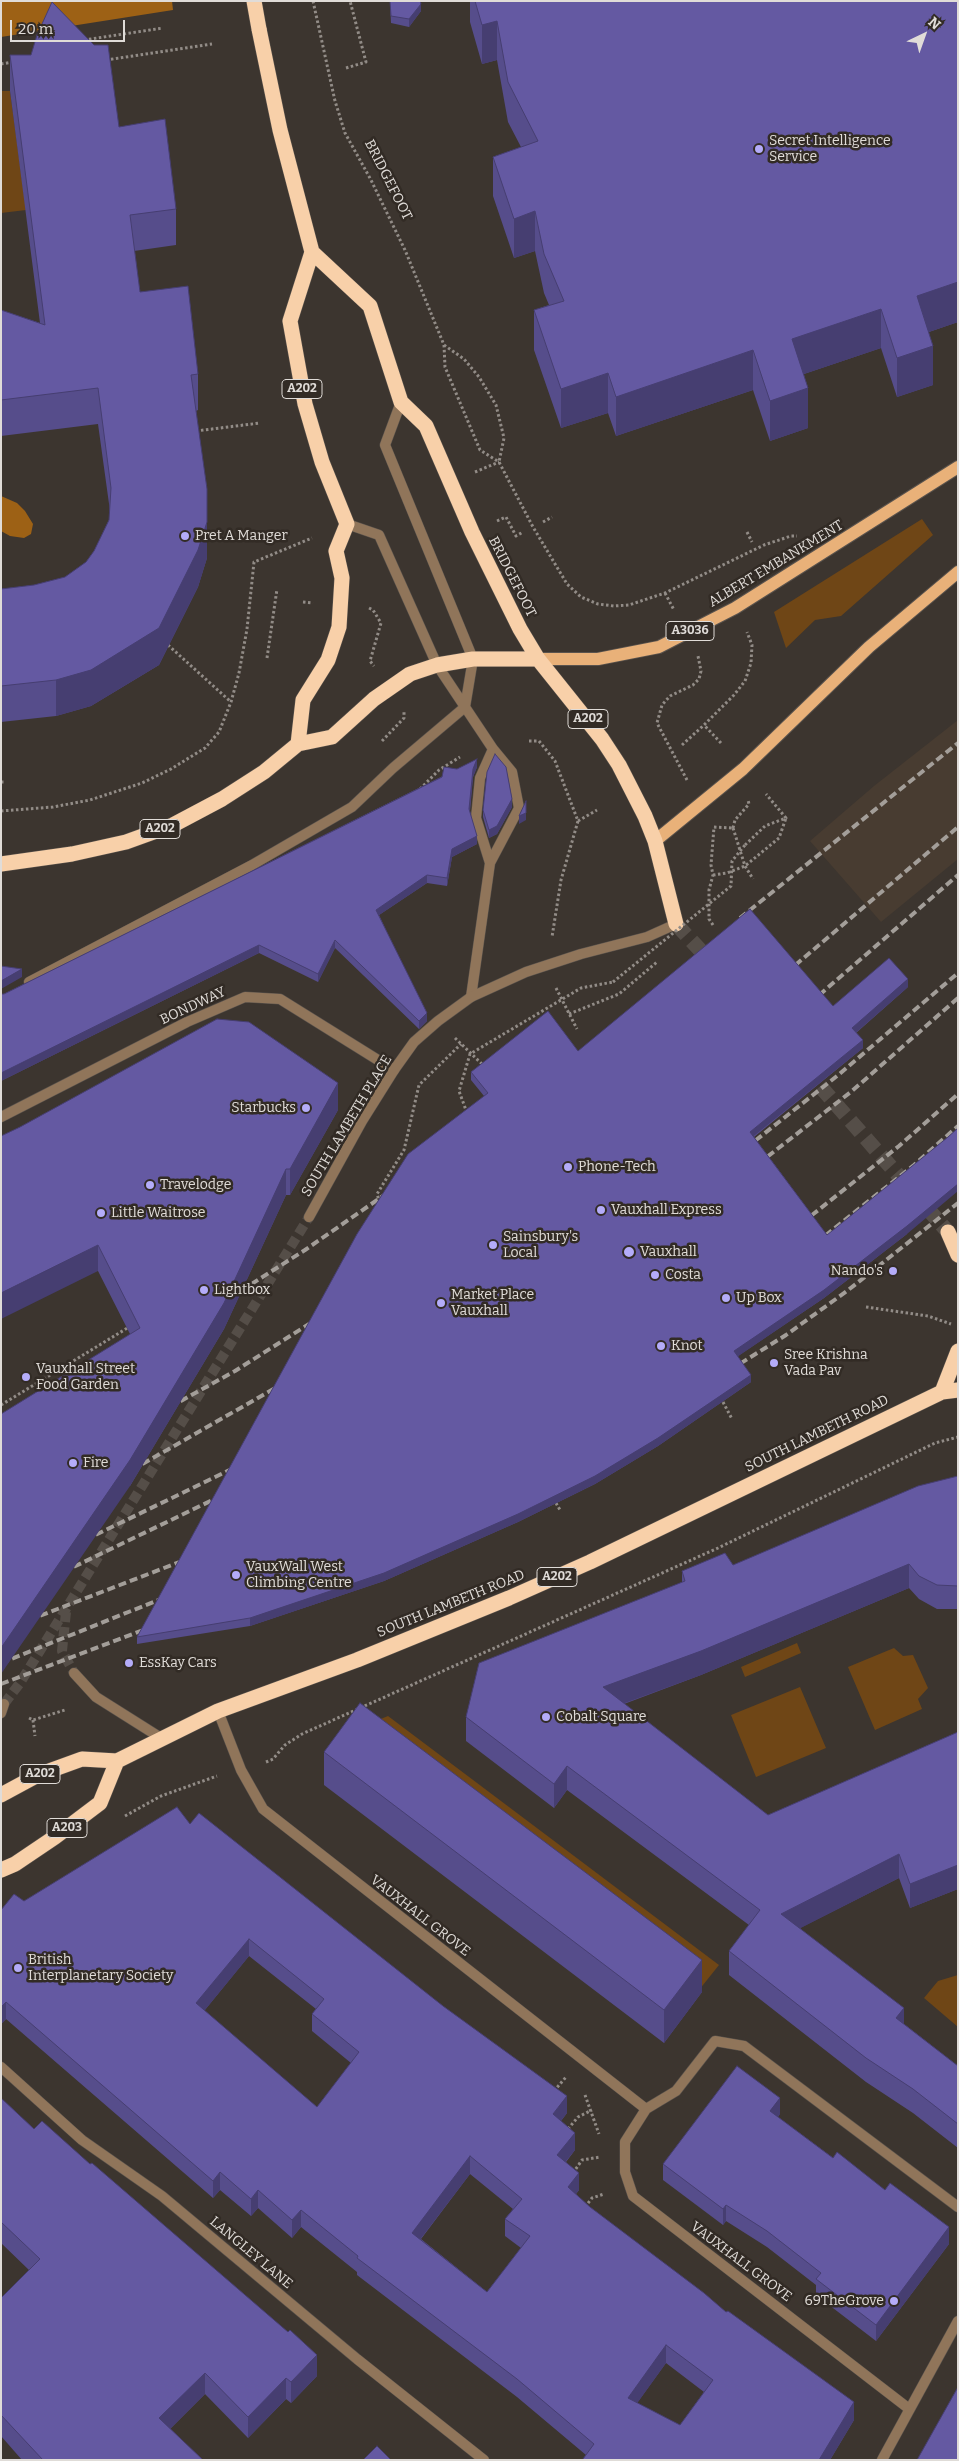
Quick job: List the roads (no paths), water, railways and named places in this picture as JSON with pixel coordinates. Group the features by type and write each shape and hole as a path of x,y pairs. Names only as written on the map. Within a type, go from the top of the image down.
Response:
{"highway":[{"path":"254,1 280,130 312,252"},
{"name":"BRIDGEFOOT","path":"312,252 370,306 402,402 426,426 500,591 538,659 602,739 630,785 654,840 676,924"},
{"name":"A202","path":"312,252 290,322 305,404 322,462 347,524"},
{"path":"298,744 303,700 328,660 340,627 342,578 336,551 347,524"},
{"name":"A202","path":"1,864 72,854 126,842 173,825 230,794 264,772 298,744 332,737 389,688 410,674 437,665 473,659 538,659"},
{"path":"953,1234 958,1254"},
{"path":"942,1392 958,1352"},
{"name":"A202","path":"942,1392 958,1390"},
{"name":"SOUTH LAMBETH ROAD","path":"117,1761 218,1712 357,1660 518,1594 682,1518 942,1392"},
{"name":"A202","path":"1,1795 38,1775 82,1759 117,1761"},
{"name":"A203","path":"1,1870 15,1864 55,1837 100,1802 117,1761"}],"main road":[{"name":"ALBERT EMBANKMENT","path":"538,659 598,659 659,647 735,608 958,468"},
{"path":"654,840 743,769 869,648 958,572"}],"street":[{"path":"18,988 252,864 352,807 407,754 465,707 473,659 385,445 402,402"},
{"path":"347,524 379,535 437,665 493,749 512,772 519,808 490,863 471,997"},
{"path":"490,863 476,818 480,778 493,749"},
{"name":"SOUTH LAMBETH PLACE","path":"309,1217 362,1121 394,1070 414,1042 438,1021 471,997 551,963 647,938 676,924"},
{"name":"BONDWAY","path":"1,1117 187,1022 245,997 280,999 394,1070"},
{"path":"74,1673 96,1697 161,1738"},
{"name":"VAUXHALL GROVE","path":"218,1712 241,1770 263,1809 646,2109"},
{"name":"VAUXHALL GROVE","path":"908,2408 632,2196 625,2172 625,2142 646,2109 676,2091 715,2041 744,2046 958,2207"},
{"name":"LANGLEY LANE","path":"1,2067 82,2140 162,2196 357,2359 484,2460"},
{"path":"882,2460 908,2408 958,2321"}],"tunnel":[{"path":"676,924 714,965"},
{"path":"805,1069 948,1232"},
{"path":"4,1704 20,1683 309,1217"},
{"path":"66,1612 62,1651 74,1673"}],"railway":[{"path":"740,918 958,743"},
{"path":"786,973 958,827"},
{"path":"810,1003 958,875"},
{"path":"746,1148 837,1076 958,973"},
{"path":"758,1164 852,1091 958,998"},
{"path":"802,1223 899,1146 958,1094"},
{"path":"816,1243 914,1165 958,1126"},
{"path":"231,1297 305,1250 393,1189"},
{"path":"730,1370 786,1335 847,1291 958,1203"},
{"path":"170,1407 235,1371 320,1317"},
{"path":"132,1470 284,1383"},
{"path":"85,1540 240,1465"},
{"path":"63,1572 225,1494"},
{"path":"29,1620 190,1558"},
{"path":"1,1663 171,1595"},
{"path":"1,1684 154,1626"}],"place":[{"name":"Secret Intelligence Service","path":"759,149"},
{"name":"Pret A Manger","path":"185,536"},
{"name":"Starbucks","path":"306,1108"},
{"name":"Phone-Tech","path":"568,1167"},
{"name":"Travelodge","path":"150,1185"},
{"name":"Vauxhall Express","path":"601,1210"},
{"name":"Little Waitrose","path":"101,1213"},
{"name":"Sainsbury's Local","path":"493,1245"},
{"name":"Vauxhall","path":"629,1252"},
{"name":"Nando's","path":"893,1271"},
{"name":"Costa","path":"655,1275"},
{"name":"Lightbox","path":"204,1290"},
{"name":"Up Box","path":"726,1298"},
{"name":"Market Place Vauxhall","path":"441,1303"},
{"name":"Knot","path":"661,1346"},
{"name":"Sree Krishna Vada Pav","path":"774,1363"},
{"name":"Vauxhall Street Food Garden","path":"26,1377"},
{"name":"Fire","path":"73,1463"},
{"name":"VauxWall West Climbing Centre","path":"236,1575"},
{"name":"EssKay Cars","path":"129,1663"},
{"name":"Cobalt Square","path":"546,1717"},
{"name":"British Interplanetary Society","path":"18,1968"},
{"name":"69TheGrove","path":"894,2301"}]}
